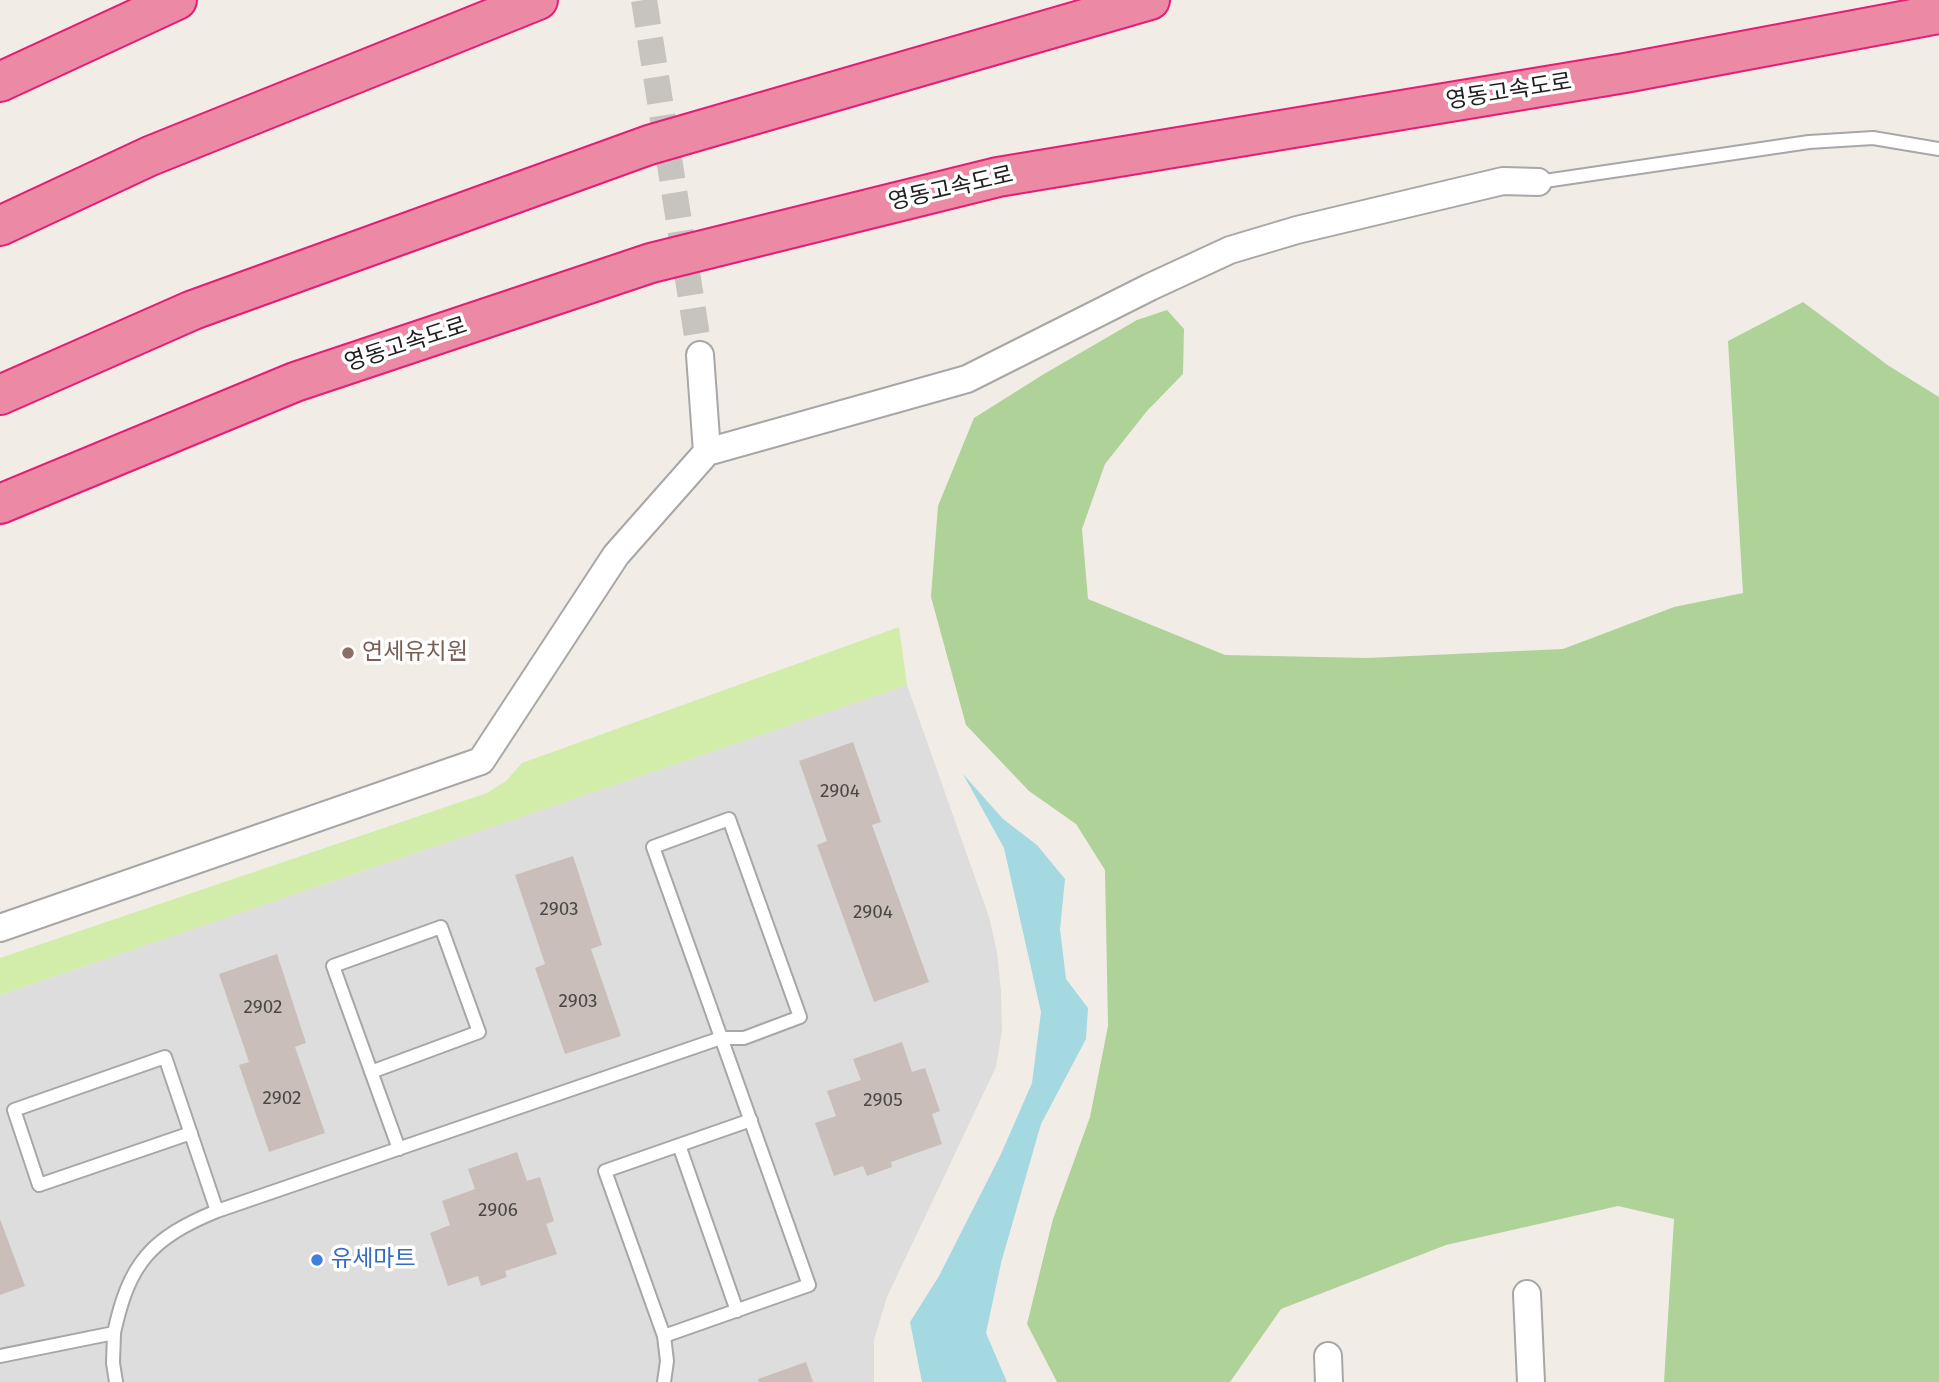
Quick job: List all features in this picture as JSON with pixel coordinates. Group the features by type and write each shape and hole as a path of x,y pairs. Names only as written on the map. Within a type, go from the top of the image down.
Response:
{"highway":[{"path":"0,82 177,0"},
{"path":"0,226 150,156 538,0"},
{"path":"0,395 193,310 649,145 1150,0"},
{"name":"영동고속도로","path":"0,504 295,382 651,263 999,177 1625,73 1939,14"}],"street":[{"path":"0,928 481,761 616,555 707,452 967,379 1230,250 1297,230 1503,181 1538,182"},
{"path":"700,355 707,452"},
{"path":"1527,1294 1531,1382"}],"lane":[{"path":"1538,182 1809,142 1873,138 1939,149"},
{"path":"117,1382 113,1363 114,1333 130,1277 147,1254 186,1224 217,1211 722,1038 744,1038 800,1017 729,819 653,847 722,1038 809,1285 664,1336"},
{"path":"371,1072 479,1032 441,928 333,966 398,1149"},
{"path":"191,1133 39,1185 14,1110 165,1057 191,1133 217,1211"},
{"path":"664,1382 667,1361 664,1336 605,1171 751,1120"},
{"path":"679,1145 737,1311"},
{"path":"0,1356 114,1333"}],"shaded area":[{"path":"907,685 989,917 997,952 1002,1031 996,1067 887,1297 874,1340 874,1382 0,1382 0,995"}],"green space":[{"path":"1803,302 1889,366 1939,397 1939,1382 1664,1382 1674,1219 1618,1206 1446,1245 1281,1309 1230,1382 1057,1382 1027,1324 1053,1219 1090,1117 1108,1026 1105,870 1076,824 1029,791 966,725 931,597 938,506 974,418 1137,320 1167,310 1184,329 1183,374 1147,411 1105,464 1082,529 1088,599 1225,655 1367,658 1563,649 1674,607 1743,593 1728,341"},
{"path":"899,627 907,685 0,995 0,958 487,793 506,781 522,763"}],"water":[{"path":"963,774 1003,819 1037,845 1065,879 1060,929 1066,979 1088,1008 1086,1039 1041,1124 1001,1263 986,1333 1007,1382 922,1382 910,1322 939,1276 1001,1154 1032,1083 1041,1012 1004,848"}],"building":[{"path":"853,742 881,822 872,825 929,982 874,1002 817,845 827,841 799,761"},
{"path":"573,856 602,945 591,949 621,1036 565,1054 535,968 545,964 515,875"},
{"path":"277,954 306,1043 295,1047 325,1133 269,1152 239,1065 249,1062 219,974"},
{"path":"902,1042 912,1072 925,1068 940,1111 932,1114 942,1144 891,1162 892,1167 867,1176 863,1166 834,1176 815,1123 836,1116 827,1091 861,1080 853,1059"},
{"path":"517,1152 527,1181 540,1177 554,1221 546,1224 557,1254 505,1271 507,1277 481,1286 478,1276 448,1286 430,1233 450,1225 442,1201 475,1189 468,1169"},
{"path":"0,1219 25,1286 0,1295"},
{"path":"806,1362 813,1382 759,1382 758,1379"}],"tunnel":[{"path":"644,0 700,355"}],"place":[{"name":"연세유치원","path":"348,653"},
{"name":"유세마트","path":"317,1260"}]}
